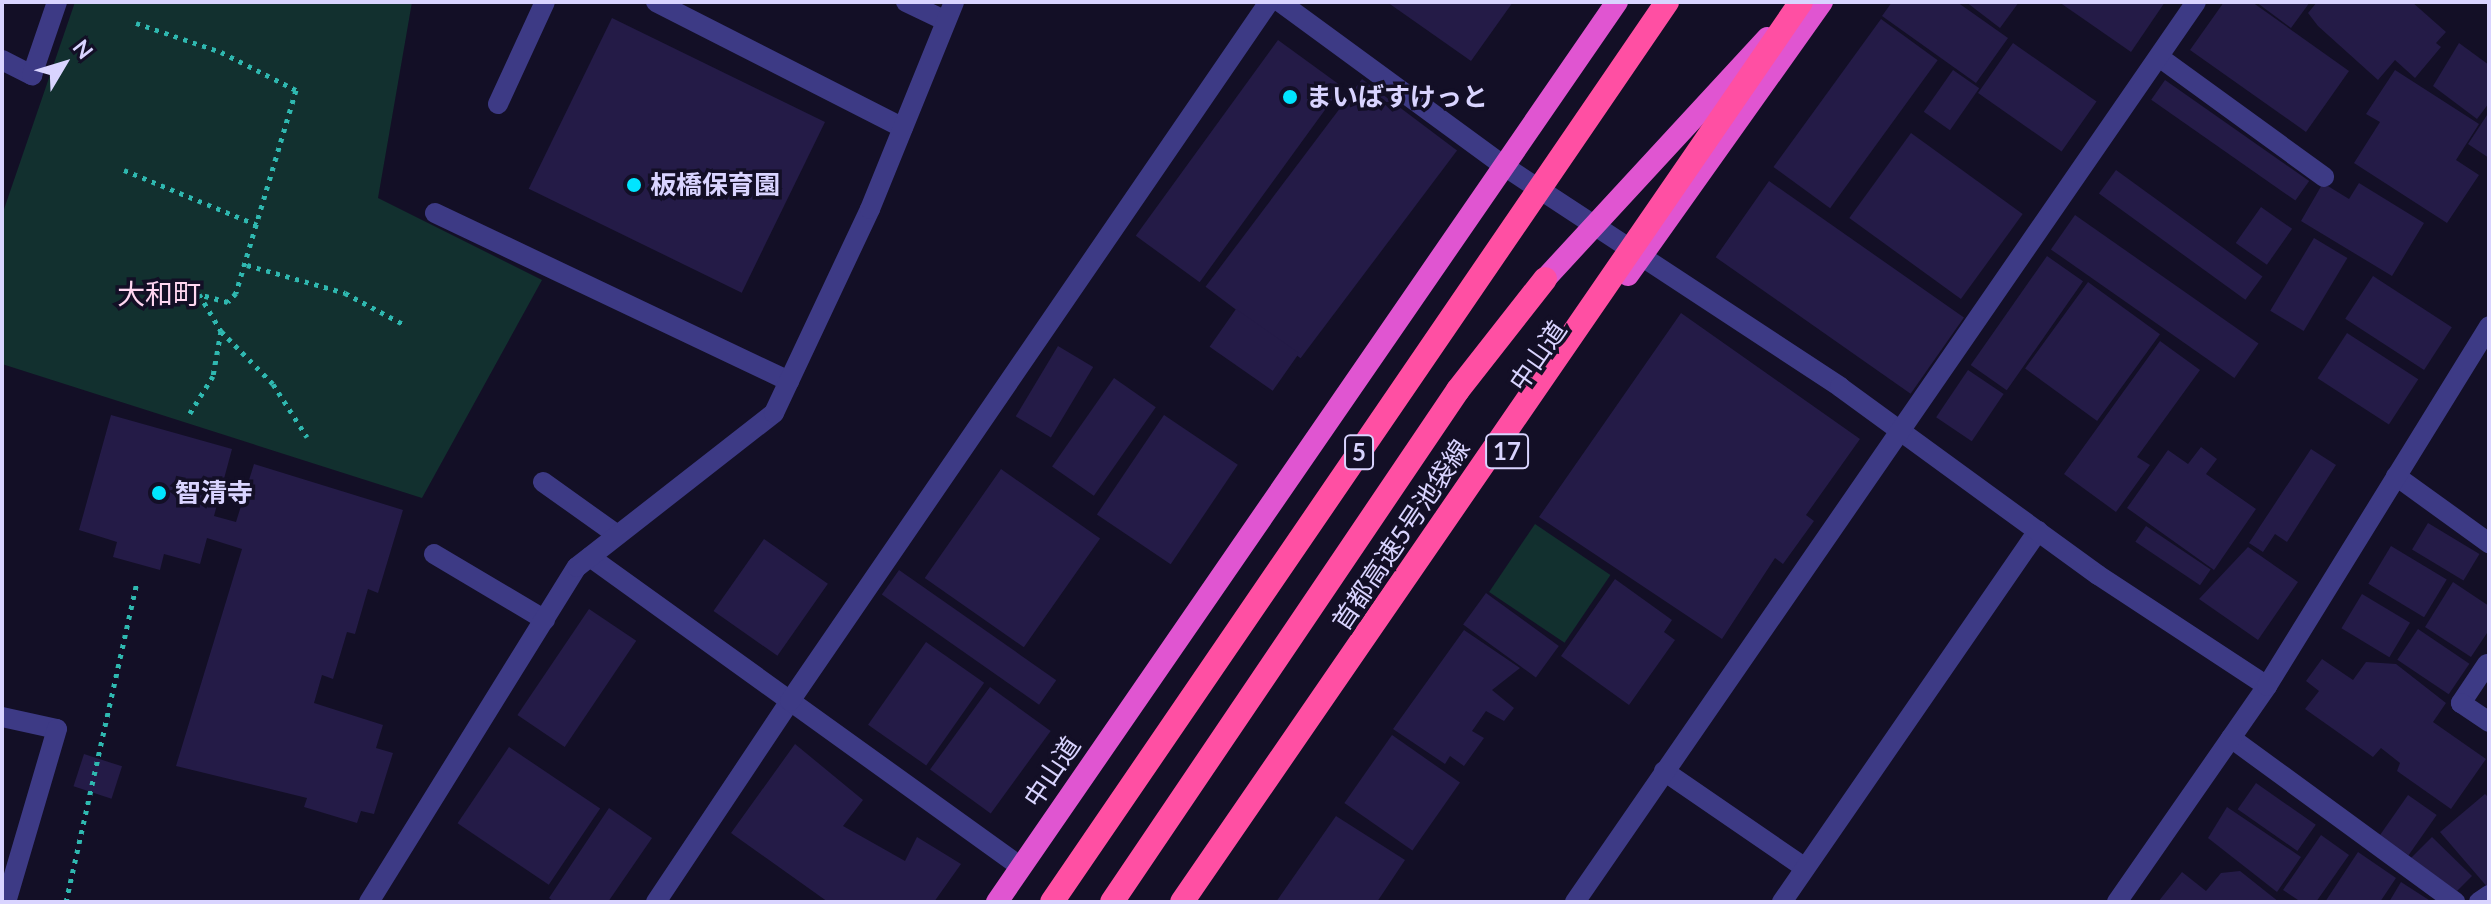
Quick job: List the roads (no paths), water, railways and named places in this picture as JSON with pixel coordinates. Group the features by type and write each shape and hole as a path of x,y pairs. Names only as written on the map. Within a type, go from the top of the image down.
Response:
{"highway":[{"name":"中山道","path":"997,902 1501,164 1617,2"},
{"name":"5","path":"1052,902 1667,2"},
{"path":"1112,902 1458,390 1545,279 1800,2"},
{"name":"首都高速5号池袋線","path":"1182,902 1800,2"},
{"name":"中山道","path":"1196,902 1643,254 1822,2"}],"street":[{"path":"2,60 32,75 57,2"},
{"path":"498,104 545,2"},
{"path":"656,2 903,128"},
{"path":"369,902 545,620 590,557 613,532 774,413 903,128 950,12 906,2"},
{"path":"656,902 1269,2"},
{"path":"1280,2 1501,164 1643,254 2038,531 2267,686"},
{"path":"1575,902 2196,2"},
{"path":"2159,57 2324,177"},
{"path":"435,213 789,381"},
{"path":"2117,902 2267,686 2489,326"},
{"path":"2396,476 2489,543"},
{"path":"543,482 613,532"},
{"path":"1782,902 2038,531"},
{"path":"434,554 545,620"},
{"path":"590,557 1021,867"},
{"path":"2487,664 2461,703 2489,722"},
{"path":"2,717 57,729 6,902"},
{"path":"2231,738 2455,902"},
{"path":"1664,771 1805,868"},
{"path":"2479,902 2489,895"}],"place":[{"name":"まいばすけっと","path":"1290,97"},
{"name":"板橋保育園","path":"634,185"},
{"name":"智清寺","path":"159,493"}],"district":[{"name":"大和町","path":"159,293"}]}
